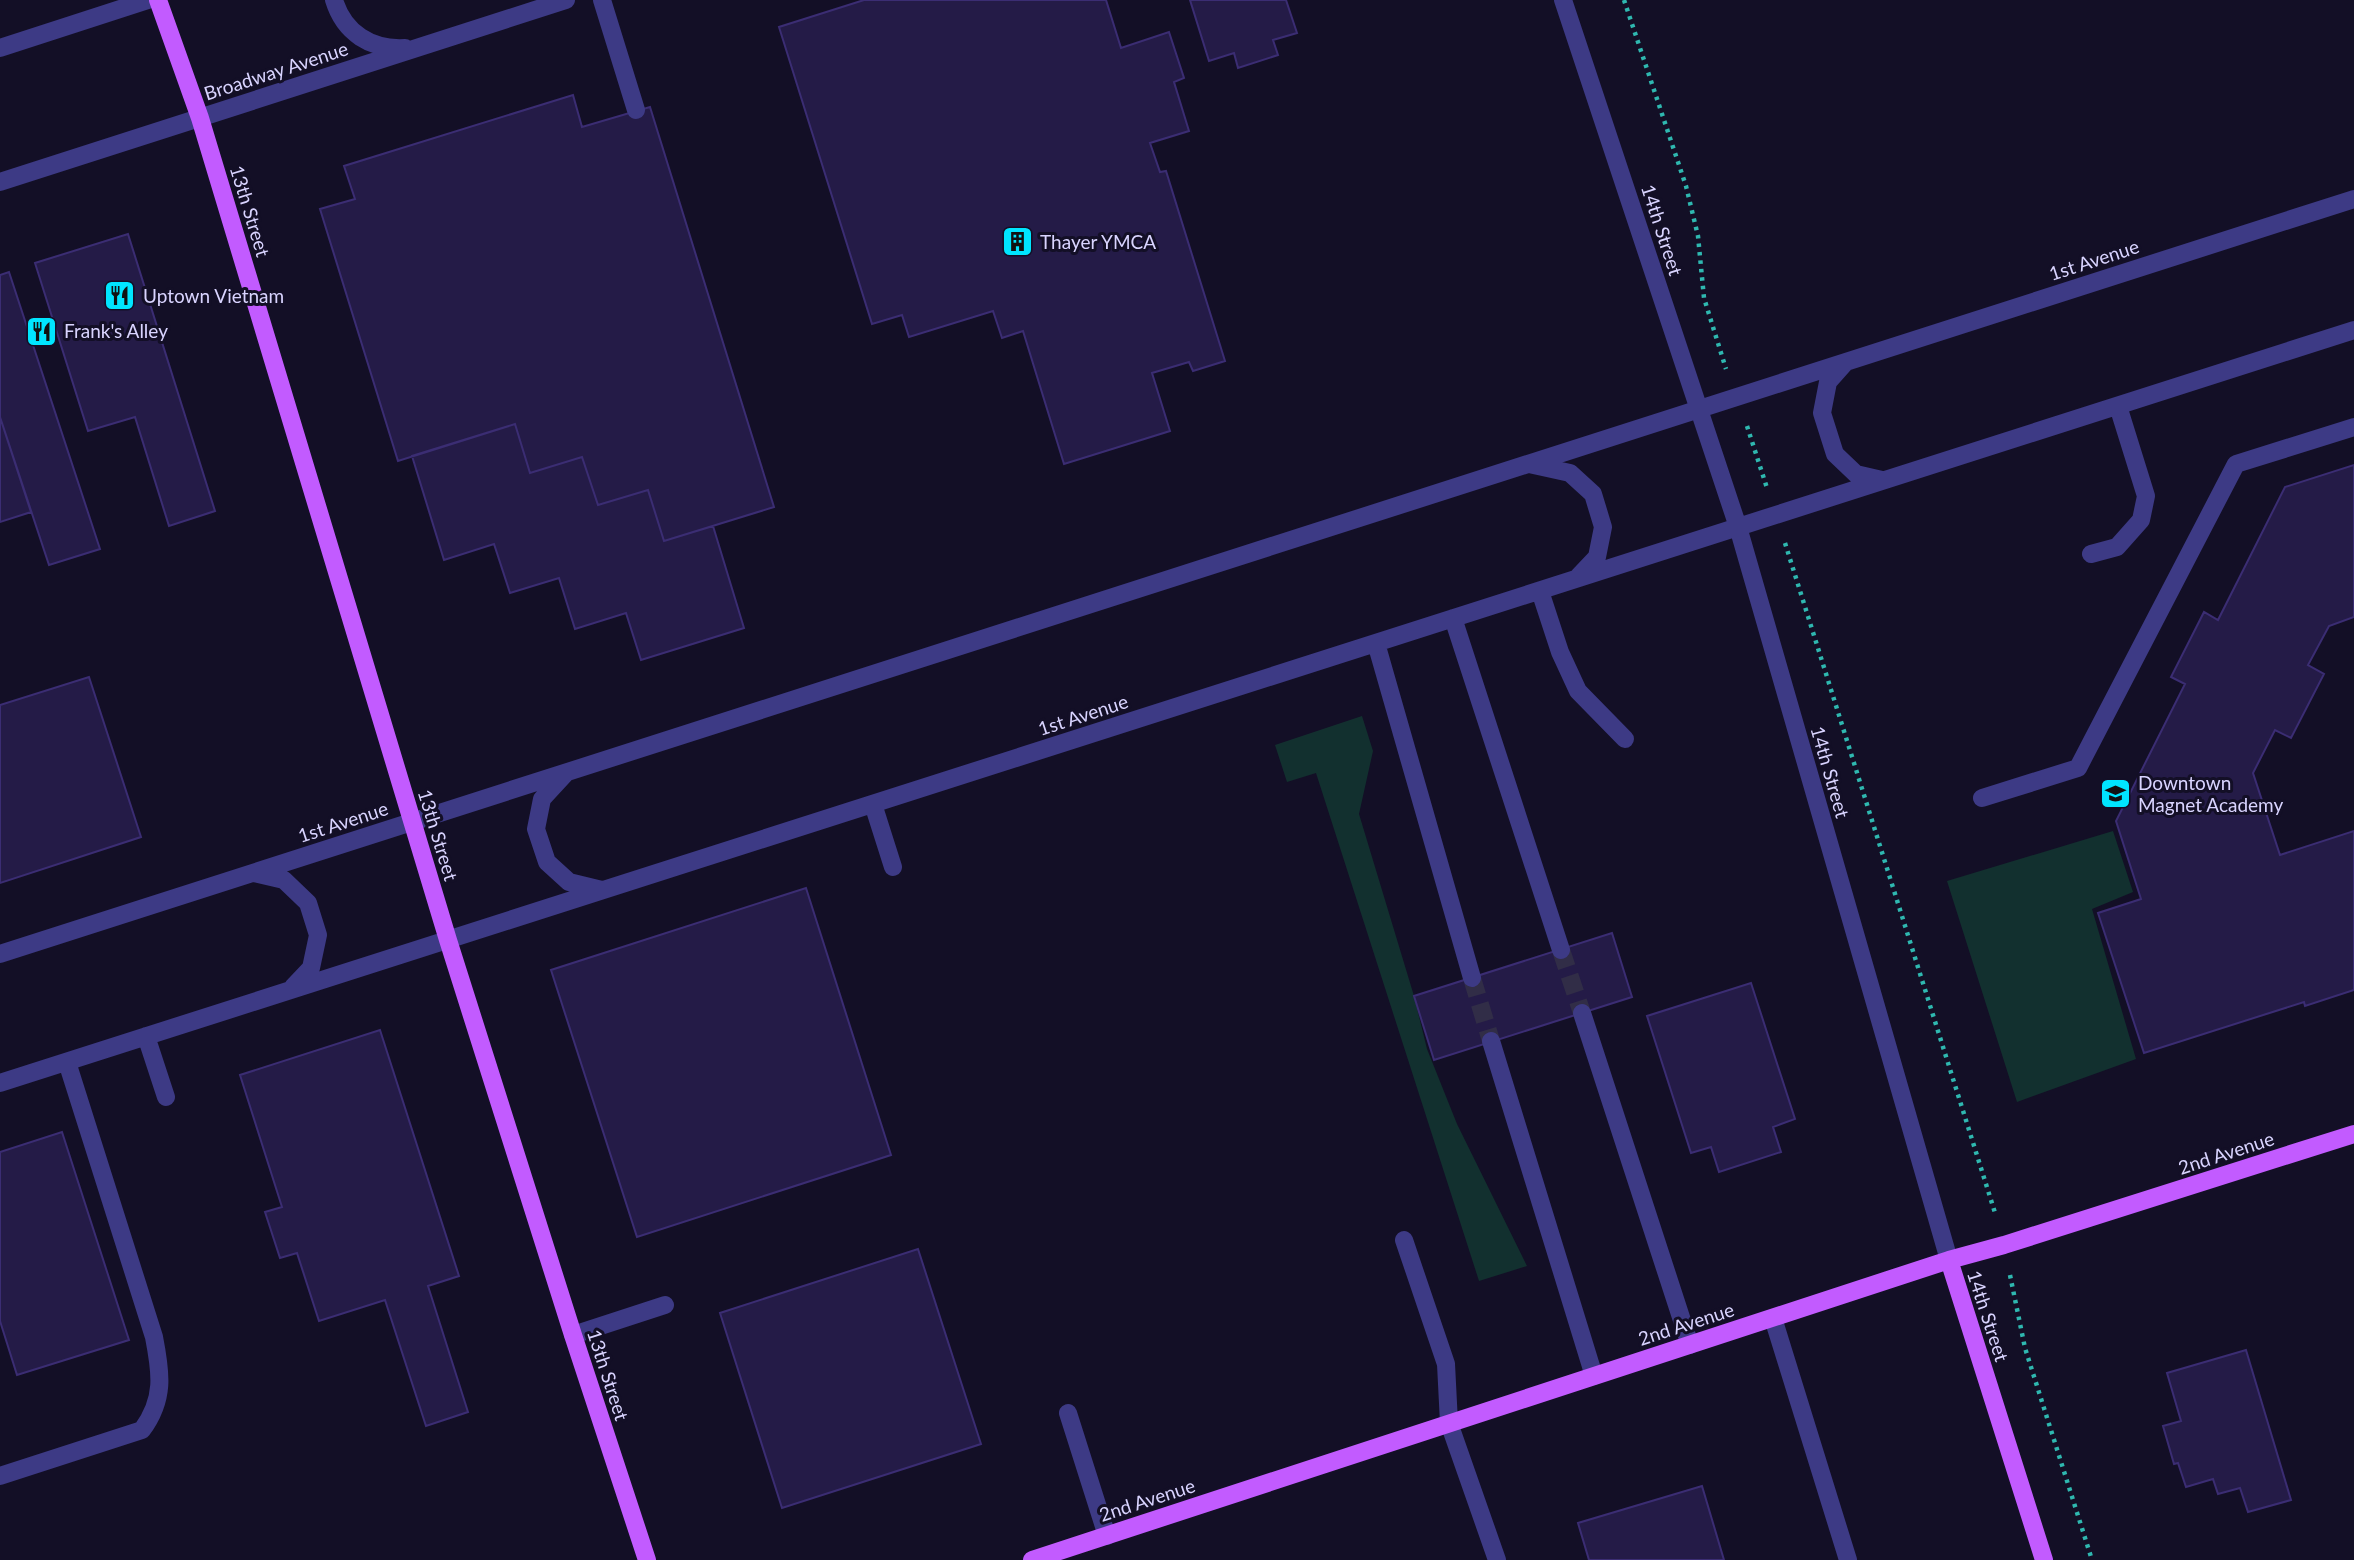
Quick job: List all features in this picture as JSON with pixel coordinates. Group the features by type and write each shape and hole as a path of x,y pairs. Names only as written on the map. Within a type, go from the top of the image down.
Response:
{"main road":[{"name":"13th Street","path":"158,0 200,118 448,940 647,1560"},
{"name":"2nd Avenue","path":"1032,1560 1949,1260 2354,1134"},
{"name":"14th Street","path":"1949,1260 2044,1560"}],"street":[{"path":"0,48 148,0"},
{"path":"334,0 338,14 356,36 371,44 390,49 422,47"},
{"name":"Broadway Avenue","path":"0,182 566,0"},
{"path":"601,0 636,110"},
{"name":"14th Street","path":"1563,0 1738,527 1949,1260"},
{"name":"1st Avenue","path":"0,954 2354,199"},
{"name":"1st Avenue","path":"0,1083 2354,330"},
{"path":"1846,362 1828,382 1822,413 1835,454 1856,474 1884,481"},
{"path":"2091,554 2117,547 2141,520 2146,496 2118,406"},
{"path":"1982,798 2078,768 2236,464 2354,427"},
{"name":"1st Avenue","path":"1528,464 1570,473 1592,494 1603,527 1597,557 1577,579"},
{"path":"1540,591 1560,652 1578,691 1625,739"},
{"path":"1453,618 1561,950"},
{"path":"1376,643 1472,978"},
{"name":"1st Avenue","path":"566,773 542,799 537,829 547,862 569,882 602,891"},
{"path":"873,804 893,867"},
{"path":"253,873 284,880 308,903 318,934 312,968 291,990"},
{"path":"1582,1013 1690,1345"},
{"path":"146,1036 166,1097"},
{"path":"1491,1041 1594,1376"},
{"path":"0,1476 142,1430 153,1416 161,1376 154,1337 67,1062"},
{"path":"1404,1240 1446,1364 1449,1423 1497,1560"},
{"path":"573,1335 665,1305"},
{"path":"1773,1318 1848,1560"},
{"path":"1068,1413 1107,1536"}],"path":[{"path":"1623,0 1686,186 1698,236 1704,299 1717,346 1776,515 1979,1154 2004,1245 2025,1348 2092,1560"}],"green space":[{"path":"1362,716 1373,751 1359,814 1414,996 1427,1049 1457,1124 1527,1266 1479,1281 1316,773 1287,782 1275,745"},
{"path":"2113,831 2133,892 2092,909 2136,1059 2017,1102 1947,881"}],"building":[{"name":"Thayer YMCA","path":"864,0 1106,0 1121,48 1169,32 1184,78 1174,82 1189,131 1150,143 1160,172 1166,171 1225,361 1193,371 1189,362 1152,373 1170,431 1064,464 1023,331 1002,338 993,311 909,337 902,315 872,324 779,27"},
{"path":"1190,0 1286,0 1297,33 1273,40 1278,55 1238,68 1234,53 1209,61"},
{"path":"573,95 582,127 650,107 774,507 664,541 648,490 598,505 582,457 530,473 515,424 398,461 320,209 355,199 344,166"},
{"path":"128,234 215,511 169,526 135,417 88,431 35,263"},
{"path":"9,272 100,549 49,565 0,417 0,275"},
{"path":"0,417 31,512 0,522"},
{"path":"515,424 530,473 582,457 598,505 648,490 664,541 713,526 744,628 641,660 626,613 575,629 559,578 510,593 494,544 444,560 412,456"},
{"path":"2354,465 2354,617 2329,626 2308,665 2324,674 2291,738 2275,730 2253,773 2280,855 2354,831 2354,990 2305,1006 2304,1002 2144,1053 2098,913 2141,899 2116,821 2185,684 2171,677 2204,612 2218,620 2285,487"},
{"path":"89,677 141,837 0,883 0,705"},
{"path":"806,888 891,1155 637,1237 551,970"},
{"path":"1612,933 1632,997 1434,1060 1414,996"},
{"path":"1751,983 1795,1119 1773,1127 1781,1152 1719,1172 1711,1147 1691,1153 1647,1016"},
{"path":"380,1030 459,1276 428,1286 468,1412 426,1426 385,1300 319,1321 297,1253 280,1258 265,1212 282,1207 240,1075"},
{"path":"62,1132 129,1340 17,1375 0,1321 0,1152"},
{"path":"918,1249 981,1444 782,1508 720,1313"},
{"path":"2246,1350 2291,1500 2248,1512 2240,1488 2218,1494 2213,1479 2186,1487 2178,1463 2174,1464 2163,1426 2181,1421 2167,1373"},
{"path":"1702,1486 1724,1560 1589,1560 1578,1523"}],"tunnel":[{"path":"1561,950 1582,1013"},
{"path":"1472,978 1491,1041"}],"place":[{"name":"Thayer YMCA","path":"1017,242"},
{"name":"Uptown Vietnam","path":"120,296"},
{"name":"Frank's Alley","path":"41,331"},
{"name":"Downtown Magnet Academy","path":"2115,794"}]}
